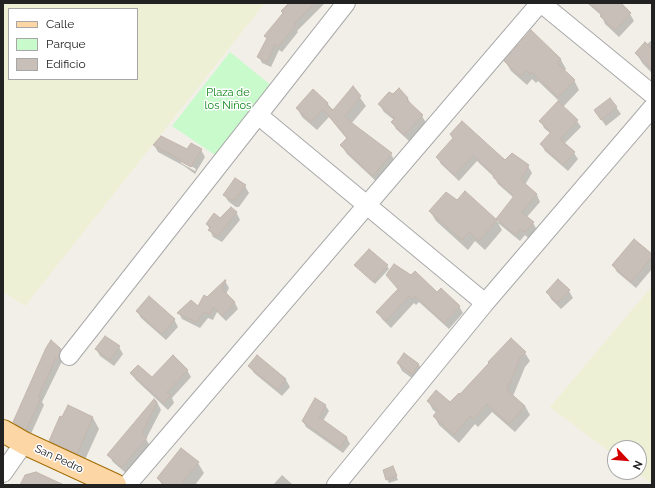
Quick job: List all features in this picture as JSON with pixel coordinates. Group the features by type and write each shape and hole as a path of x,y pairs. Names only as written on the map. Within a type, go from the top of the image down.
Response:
{"main road":[{"name":"San Pedro","path":"3,431 24,443 115,485"}],"street":[{"path":"69,356 346,3"},
{"path":"127,485 540,3 652,94"},
{"path":"336,485 485,303 652,108"},
{"path":"258,116 485,303"},
{"path":"3,473 24,443"}],"green space":[{"path":"3,3 265,3 25,306 3,292"},
{"name":"Plaza de los Niños","path":"230,52 273,87 218,157 172,126"},
{"path":"652,286 652,484 647,480 647,440 607,440 607,450 550,407"}],"building":[{"path":"289,3 315,3 294,24 295,26 278,47 275,44 267,62 257,57 267,38 264,36 283,13 281,11"},
{"path":"589,3 621,3 631,13 615,30 600,16 602,14"},
{"path":"531,30 561,59 557,63 575,80 558,97 532,72 530,74 526,70 521,76 504,61"},
{"path":"645,42 652,49 652,69 635,53"},
{"path":"353,86 361,96 344,117 392,153 373,176 340,145 347,138 323,109 311,122 296,108 313,89 328,103 327,105 333,110"},
{"path":"399,88 408,98 407,100 423,115 404,135 391,122 395,118 378,104 389,92 393,94"},
{"path":"610,98 617,107 601,120 594,110"},
{"path":"558,101 578,120 560,139 575,152 563,165 540,144 551,132 539,121"},
{"path":"462,121 505,160 512,153 529,165 521,180 537,194 521,212 534,222 525,232 520,229 516,235 496,219 514,196 493,177 494,175 473,155 454,175 436,157 453,138 450,134"},
{"path":"161,136 187,149 191,143 202,149 191,167 153,145"},
{"path":"235,178 246,185 235,200 231,200 223,195"},
{"path":"465,191 497,220 479,241 469,232 462,240 429,211 446,192 457,200"},
{"path":"231,207 237,212 218,236 208,230 211,227 206,224 214,213 220,218"},
{"path":"634,239 652,254 652,257 631,282 612,265"},
{"path":"369,249 388,265 373,282 354,265"},
{"path":"394,264 411,275 415,271 437,292 441,288 460,306 444,323 415,296 412,299 409,296 386,321 376,312 398,289 386,275"},
{"path":"558,279 570,290 557,303 546,292"},
{"path":"225,280 222,289 235,302 222,316 213,307 210,314 204,312 196,322 177,313 191,300 198,306 204,295 207,297"},
{"path":"149,296 175,319 162,334 136,311"},
{"path":"105,336 120,346 110,360 95,349"},
{"path":"511,338 526,352 520,358 507,390 525,406 509,424 487,404 473,419 470,416 454,435 433,416 438,410 427,401 436,390 450,402 459,393 460,394"},
{"path":"51,340 61,349 59,356 57,359 56,358 38,397 41,398 26,430 13,422"},
{"path":"404,353 419,364 412,374 397,363"},
{"path":"173,355 188,370 167,392 171,395 164,403 130,373 138,365 152,377"},
{"path":"257,355 286,379 278,390 248,366"},
{"path":"315,398 326,405 319,417 347,437 340,448 302,421"},
{"path":"154,399 157,402 142,434 147,438 122,467 107,455"},
{"path":"68,405 93,417 77,454 49,441 60,416 62,417"},
{"path":"181,448 199,462 180,485 165,485 157,478"},
{"path":"393,466 397,476 386,480 383,470"},
{"path":"36,472 64,485 20,485 25,475"}]}
